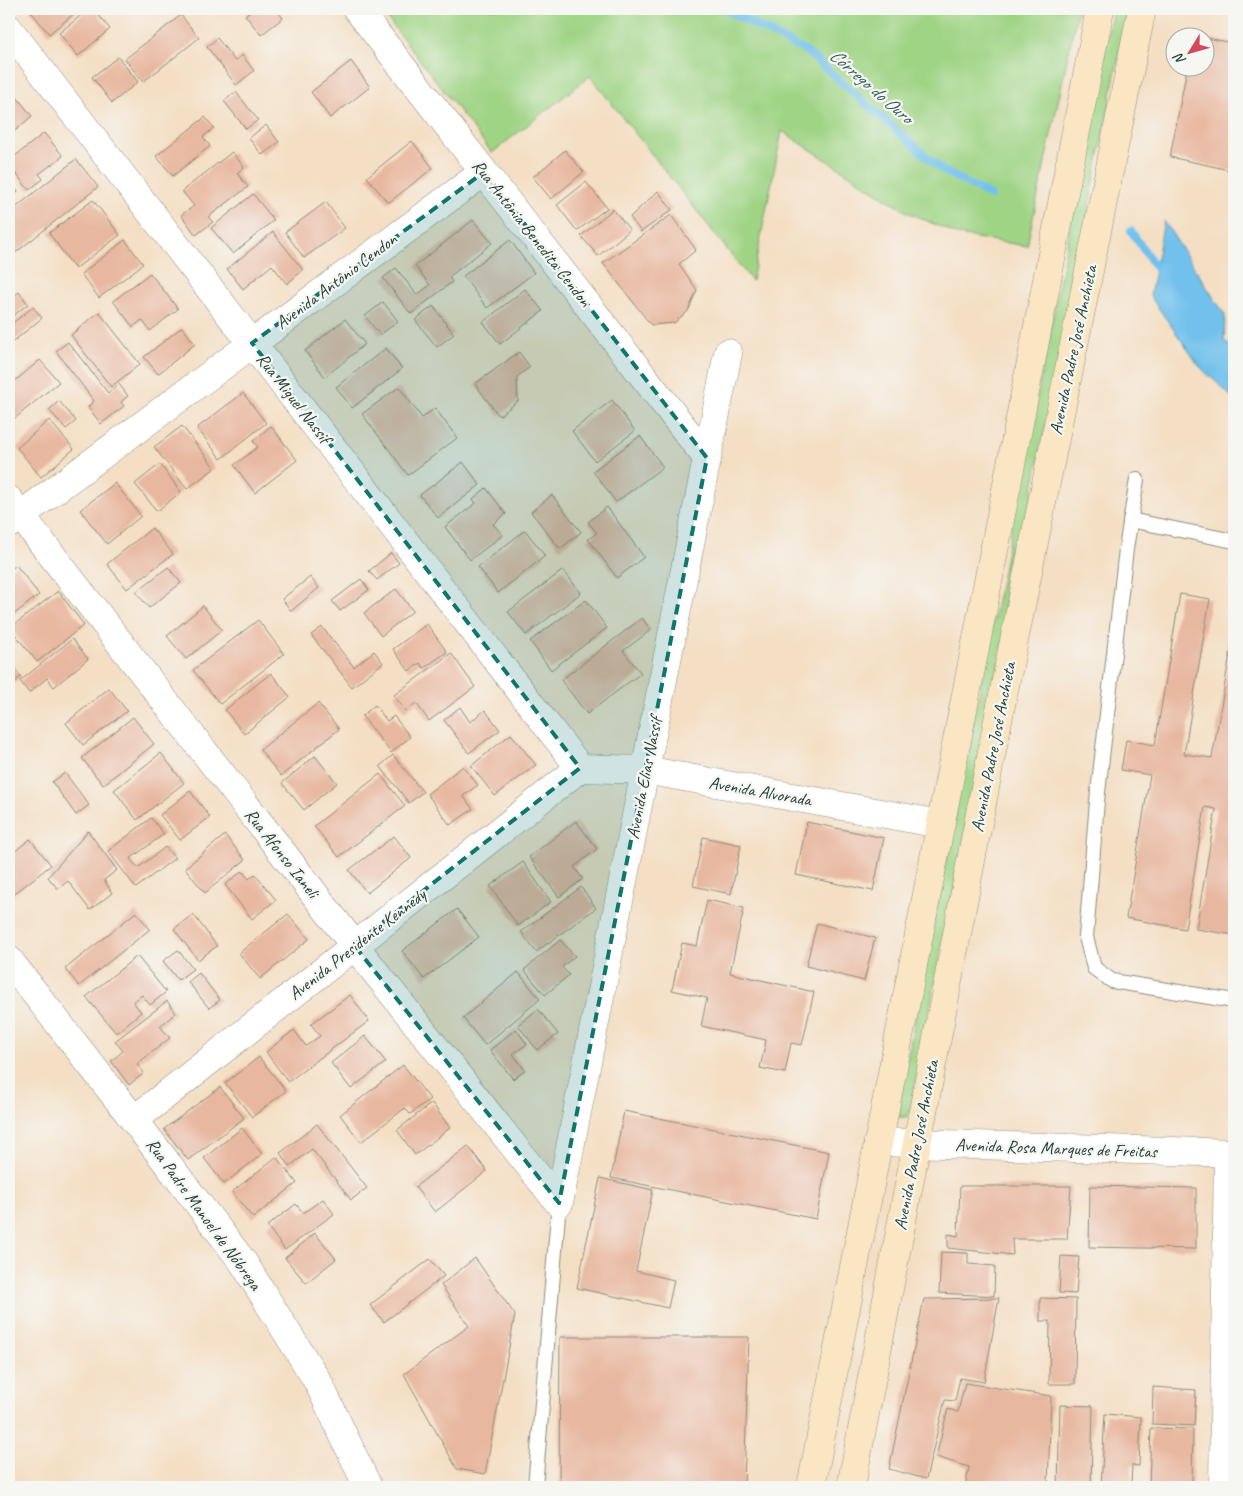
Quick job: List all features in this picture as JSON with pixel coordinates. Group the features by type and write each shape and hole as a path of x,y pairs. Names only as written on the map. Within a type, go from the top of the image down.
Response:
{"main road":[{"path":"811,1487 1100,9"},
{"name":"Avenida Padre José Anchieta","path":"851,1487 997,725 1142,9"}],"street":[{"name":"Rua Antônia Benedita Cendon","path":"357,9 707,458"},
{"name":"Rua Miguel Nassif","path":"9,29 580,768"},
{"name":"Avenida Antônio Cendon","path":"13,513 252,344 484,172"},
{"name":"Avenida Elias Nassif","path":"558,1203 728,353"},
{"name":"Rua Afonso Ianeli","path":"13,513 558,1203"},
{"name":"Avenida Alvorada","path":"580,768 645,770 940,824"},
{"name":"Avenida Presidente Kennedy","path":"134,1120 580,768"},
{"name":"Rua Padre Manoel de Nóbrega","path":"9,960 243,1262 318,1382 368,1487"},
{"name":"Avenida Rosa Marques de Freitas","path":"878,1142 1231,1153"},
{"path":"1223,1487 1231,1153"}],"lane":[{"path":"1137,479 1126,549 1097,801 1086,937 1094,968 1112,981 1234,1001"},
{"path":"1130,520 1234,541"},
{"path":"535,1487 558,1203"}],"highlighted area":[{"path":"484,172 707,458 559,1203 354,945 580,768 252,343"}],"green space":[{"path":"380,9 1078,9 1027,246 958,235 905,211 782,131 752,281 590,76 492,153"},
{"path":"1113,9 1128,9 910,1109 908,1117 899,1117 898,1107"}],"water":[{"path":"1164,221 1225,315 1224,341 1234,349 1234,399 1200,367 1150,296"}],"building":[{"path":"29,9 80,9 49,34"},
{"path":"89,9 93,9 110,29 78,56 59,33"},
{"path":"253,9 276,9 283,18 261,35 245,15"},
{"path":"181,15 199,38 143,82 125,59"},
{"path":"217,38 235,61 242,55 254,71 236,85 207,47"},
{"path":"1216,40 1234,43 1234,171 1170,157 1185,78 1216,78"},
{"path":"118,57 138,82 112,103 92,77"},
{"path":"351,61 370,87 330,118 311,92"},
{"path":"12,91 32,116 9,136 9,94"},
{"path":"236,92 258,120 246,129 224,101"},
{"path":"205,117 214,128 203,137 210,146 173,176 156,156"},
{"path":"266,125 279,142 262,155 249,138"},
{"path":"44,133 63,156 39,174 43,179 29,190 9,165 9,161"},
{"path":"412,141 433,168 388,203 367,177"},
{"path":"565,150 584,172 551,199 533,177"},
{"path":"232,152 244,167 237,173 248,187 208,217 213,222 196,235 181,215 194,206 182,191"},
{"path":"76,159 98,187 9,258 9,213"},
{"path":"9,180 18,192 9,199"},
{"path":"586,182 607,208 577,231 557,205"},
{"path":"658,191 672,210 641,232 630,217"},
{"path":"253,194 274,220 233,254 211,228"},
{"path":"93,200 120,235 75,269 49,233"},
{"path":"326,202 345,228 304,258 285,232"},
{"path":"613,209 630,230 598,256 581,236"},
{"path":"671,215 696,250 679,264 697,290 688,311 674,323 651,325 603,263"},
{"path":"473,220 492,243 449,277 452,282 411,314 383,278 396,268 417,295 430,285 415,266"},
{"path":"273,232 303,270 287,284 272,265 243,289 227,269"},
{"path":"125,240 143,264 99,298 81,274"},
{"path":"510,240 534,273 487,308 463,276"},
{"path":"150,273 178,309 150,331 142,320 133,327 113,301"},
{"path":"525,289 543,311 500,344 483,322"},
{"path":"19,292 28,304 9,319 9,300"},
{"path":"383,302 398,321 380,335 365,316"},
{"path":"433,306 454,334 437,347 415,320"},
{"path":"33,307 42,318 9,345 9,326"},
{"path":"99,312 140,364 111,387 71,335"},
{"path":"345,319 365,344 325,377 305,351"},
{"path":"182,327 195,344 158,374 144,357"},
{"path":"68,342 108,393 119,384 128,396 121,402 124,406 101,424 88,407 94,401 56,351"},
{"path":"386,348 402,369 352,408 336,387"},
{"path":"519,352 530,367 517,377 518,401 499,416 475,384"},
{"path":"40,360 59,382 9,423 9,386"},
{"path":"399,387 422,418 435,408 457,438 408,475 362,414"},
{"path":"243,393 266,423 221,459 197,428"},
{"path":"612,400 635,431 595,461 572,431"},
{"path":"59,401 76,421 66,429 49,410"},
{"path":"49,420 74,449 41,477 17,448"},
{"path":"182,426 215,468 187,489 154,447"},
{"path":"271,426 297,460 255,493 234,465 258,447 253,441"},
{"path":"640,436 663,467 616,502 593,471"},
{"path":"463,462 480,485 438,518 420,495"},
{"path":"160,464 181,492 157,511 135,484"},
{"path":"115,483 141,516 107,544 80,510"},
{"path":"486,488 506,514 493,524 503,535 470,560 445,527 476,503 473,499"},
{"path":"552,495 581,532 560,549 531,512"},
{"path":"607,507 644,557 617,578 588,539 597,533 588,522"},
{"path":"152,528 173,554 127,589 107,564"},
{"path":"525,530 545,556 498,593 478,567"},
{"path":"391,553 399,563 377,580 369,571"},
{"path":"16,565 39,595 9,618 9,571"},
{"path":"168,567 181,583 149,608 136,592"},
{"path":"563,570 581,593 526,635 508,612"},
{"path":"310,577 319,588 291,611 282,599"},
{"path":"361,579 369,590 340,611 332,601"},
{"path":"396,589 413,611 381,636 364,613"},
{"path":"58,591 84,625 37,662 10,628"},
{"path":"1180,594 1210,599 1184,754 1212,758 1234,631 1234,935 1196,929 1216,809 1205,807 1185,929 1126,918 1150,775 1121,770 1126,740 1155,745"},
{"path":"586,600 607,628 551,670 530,641"},
{"path":"203,606 222,630 186,659 167,636"},
{"path":"642,618 651,630 623,651 641,673 587,714 561,680"},
{"path":"258,620 284,654 220,704 193,670"},
{"path":"427,624 447,652 424,668 420,663 409,671 393,649"},
{"path":"322,627 354,667 374,651 383,663 352,687 311,635"},
{"path":"72,639 88,659 54,687 47,678 29,693 20,681"},
{"path":"451,653 475,687 429,721 416,703 405,711 394,695"},
{"path":"9,660 21,677 9,686"},
{"path":"271,673 290,697 244,734 225,710"},
{"path":"109,688 127,711 83,745 66,723"},
{"path":"318,703 339,729 281,776 260,750"},
{"path":"375,705 387,721 394,716 410,737 391,753 362,716"},
{"path":"460,707 470,722 485,710 500,730 469,753 444,720"},
{"path":"133,717 154,744 103,785 82,758"},
{"path":"511,734 536,765 495,796 471,766"},
{"path":"161,753 184,783 137,820 114,790"},
{"path":"393,755 423,792 409,803 380,766"},
{"path":"315,756 337,783 304,810 282,783"},
{"path":"463,766 478,785 463,796 473,809 450,825 427,794"},
{"path":"65,773 89,805 76,815 52,782"},
{"path":"380,774 405,806 339,857 314,826"},
{"path":"190,791 210,817 180,840 160,815"},
{"path":"151,818 164,834 130,859 138,868 165,847 175,858 136,888 108,851"},
{"path":"576,821 597,849 574,867 583,879 559,897 529,857"},
{"path":"807,822 884,838 873,891 796,875"},
{"path":"88,831 117,870 104,880 112,893 90,910 68,881 58,889 48,877"},
{"path":"225,835 245,860 205,893 185,868"},
{"path":"394,836 411,858 367,893 349,870"},
{"path":"703,837 741,845 731,894 693,886"},
{"path":"30,839 51,865 9,898 9,856"},
{"path":"523,862 551,902 518,926 490,886"},
{"path":"242,871 249,879 255,874 276,900 252,919 225,885"},
{"path":"581,887 596,908 536,952 521,932"},
{"path":"707,900 744,908 730,973 814,992 802,1045 791,1043 785,1073 760,1068 766,1040 701,1026 707,998 672,990 682,943 697,946"},
{"path":"457,909 479,937 424,979 402,951"},
{"path":"136,912 150,929 79,986 65,969"},
{"path":"193,914 217,946 198,960 174,929"},
{"path":"288,914 309,939 260,979 239,953"},
{"path":"817,923 875,938 864,981 806,966"},
{"path":"560,940 575,956 562,967 569,975 545,995 524,970"},
{"path":"178,950 193,969 178,980 163,961"},
{"path":"137,956 166,992 150,1005 142,995 133,1002 141,1012 116,1033 86,997"},
{"path":"518,972 540,999 485,1045 463,1018"},
{"path":"199,973 220,1000 209,1008 188,982"},
{"path":"350,995 369,1021 288,1082 266,1052 294,1030 306,1046 320,1036 311,1024"},
{"path":"167,1001 176,1013 160,1026 170,1038 137,1064 144,1073 129,1085 111,1061 123,1051 115,1041"},
{"path":"538,1009 558,1034 537,1050 518,1025"},
{"path":"516,1029 527,1044 513,1054 525,1070 513,1079 490,1050"},
{"path":"365,1036 386,1062 351,1089 331,1063"},
{"path":"259,1057 286,1091 252,1117 225,1083"},
{"path":"403,1065 430,1099 410,1114 405,1108 361,1142 340,1115"},
{"path":"220,1087 244,1118 188,1160 164,1129"},
{"path":"432,1103 450,1128 415,1155 397,1130"},
{"path":"624,1111 829,1152 816,1219 611,1178"},
{"path":"317,1124 367,1188 351,1200 312,1149 290,1166 280,1153"},
{"path":"242,1128 262,1154 224,1184 204,1158"},
{"path":"468,1146 487,1171 435,1212 415,1187"},
{"path":"276,1157 297,1183 253,1218 232,1192"},
{"path":"600,1178 653,1190 636,1271 674,1280 668,1308 577,1288"},
{"path":"960,1186 1071,1186 1067,1239 1012,1239 1013,1255 948,1248 948,1234 958,1236"},
{"path":"1090,1186 1196,1188 1196,1249 1089,1247"},
{"path":"323,1199 334,1214 285,1250 267,1226 296,1204 303,1213"},
{"path":"315,1233 336,1259 306,1283 285,1258"},
{"path":"941,1252 968,1253 968,1264 995,1266 994,1296 939,1293"},
{"path":"1061,1256 1079,1257 1076,1294 1059,1293"},
{"path":"475,1258 515,1315 485,1474 457,1469 404,1374 469,1326 441,1285"},
{"path":"430,1259 444,1276 384,1322 370,1305"},
{"path":"999,1298 984,1382 960,1378 955,1401 945,1400 926,1479 889,1469 924,1299"},
{"path":"1040,1298 1076,1299 1075,1384 1049,1384 1050,1321 1040,1321"},
{"path":"560,1337 749,1337 744,1487 706,1484 706,1487 559,1487"},
{"path":"965,1383 1051,1396 1048,1487 965,1487 969,1467 936,1457 948,1409 958,1412"},
{"path":"1153,1387 1196,1390 1194,1426 1152,1424"},
{"path":"1060,1405 1093,1406 1091,1487 1058,1487"},
{"path":"1105,1414 1141,1417 1139,1466 1132,1465 1131,1487 1101,1487"},
{"path":"1151,1428 1193,1429 1192,1487 1149,1487"}],"waterway":[{"name":"Córrego do Ouro","path":"724,9 807,52 942,170 991,196"},
{"path":"1131,231 1161,275"}]}
